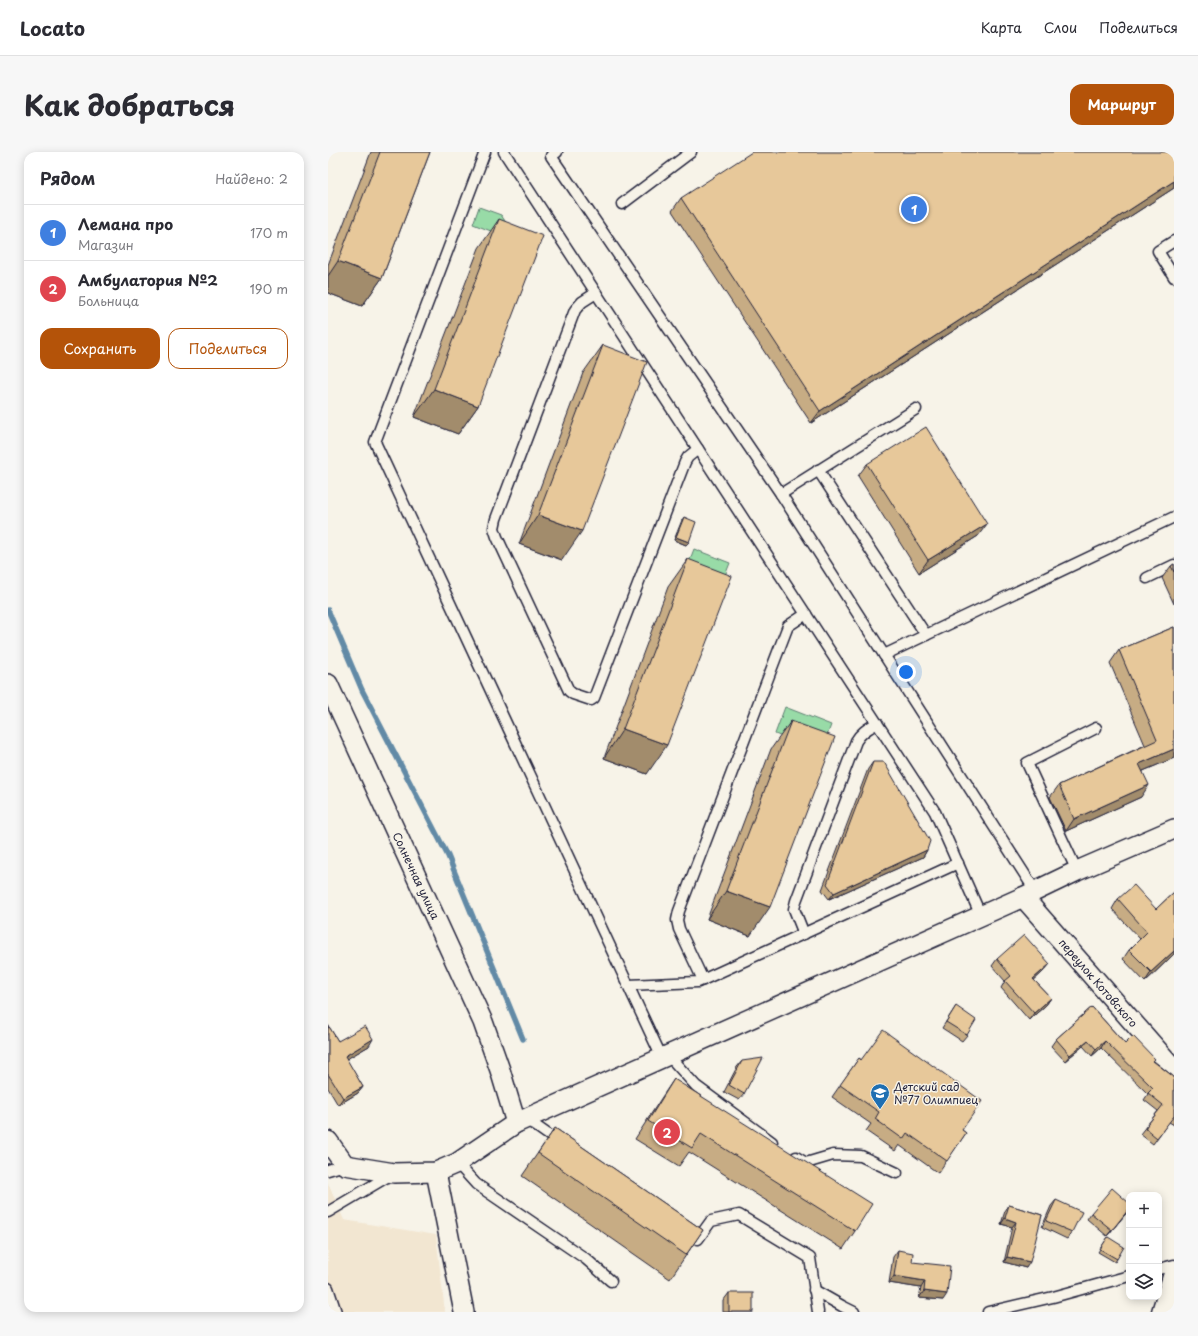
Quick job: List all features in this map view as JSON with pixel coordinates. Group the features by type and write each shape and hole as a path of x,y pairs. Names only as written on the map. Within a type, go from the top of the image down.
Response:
{"highway":[{"path":"1163,1312 1174,1277"}],"street":[{"name":"Солнечная улица","path":"328,684 483,1022 500,1070 521,1121"},
{"path":"328,1140 337,1168 394,1172 436,1172 456,1163 521,1121 1030,894 1077,871 1174,829"},
{"name":"переулок Котовского","path":"1030,894 1174,1069"},
{"path":"436,1172 464,1312"}],"lane":[{"path":"485,152 375,442 628,985 665,1056 696,1086 784,1150 806,1163 832,1155 861,1156 898,1173"},
{"path":"504,152 935,812 981,916"},
{"path":"557,152 551,156 780,494 884,655 1030,894"},
{"path":"622,204 691,152"},
{"path":"1174,241 1158,251 1174,277"},
{"path":"596,293 582,302 575,310 496,519 494,528 500,544 569,691 572,694 591,700 594,698 685,462 688,457 698,449"},
{"path":"780,494 916,408"},
{"path":"818,470 926,635"},
{"path":"884,655 1174,517"},
{"path":"1147,578 1174,565"},
{"path":"703,980 679,929 677,920 679,911 788,626 806,614"},
{"path":"804,934 794,909 796,901 856,741 860,735 877,723"},
{"path":"1077,871 1028,763 1096,728"},
{"path":"628,985 698,982 958,863"},
{"path":"521,1121 570,1150"},
{"path":"456,1163 476,1184 586,1259 611,1281"},
{"path":"328,1212 394,1172"},
{"path":"678,1226 698,1239 711,1222 739,1215 810,1258 818,1312"},
{"path":"1162,1267 1174,1265"},
{"path":"988,1312 1053,1297 1126,1277"},
{"path":"328,1288 336,1312"},
{"path":"814,1290 854,1312"}],"shaded area":[{"path":"328,1183 344,1220 436,1235 445,1312 328,1312"}],"green space":[{"path":"479,207 501,215 519,242 473,224"},
{"path":"694,549 730,563 722,583 686,570"},
{"path":"785,707 831,725 821,752 775,734"}],"building":[{"path":"380,152 430,152 382,278 338,261"},
{"path":"752,152 1173,152 1174,181 820,411 681,198"},
{"path":"499,219 543,236 478,406 434,389"},
{"path":"603,345 647,362 582,531 538,515"},
{"path":"926,427 987,524 928,560 867,464"},
{"path":"684,517 696,522 689,542 676,537"},
{"path":"688,559 732,576 667,745 623,729"},
{"path":"1174,564 1174,572 1171,566"},
{"path":"1174,627 1174,749 1139,764 1149,785 1074,819 1059,785 1157,740 1119,650"},
{"path":"791,721 835,737 770,907 726,891"},
{"path":"873,762 884,762 930,841 927,850 834,893 827,884"},
{"path":"1134,885 1156,909 1174,892 1174,951 1151,972 1129,950 1147,932 1118,899"},
{"path":"1024,935 1050,964 1033,979 1051,998 1034,1013 1005,981 1011,976 997,959"},
{"path":"956,1006 976,1020 967,1035 946,1022"},
{"path":"1092,1007 1125,1044 1133,1036 1155,1059 1153,1061 1174,1077 1174,1116 1157,1138 1145,1128 1163,1105 1148,1093 1153,1088 1105,1041 1096,1049 1088,1040 1070,1055 1056,1039"},
{"path":"328,1025 338,1041 365,1026 373,1039 345,1056 363,1087 343,1098 328,1074"},
{"path":"883,1030 982,1101 962,1130 966,1133 947,1161 907,1133 903,1139 875,1119 879,1112 840,1085 859,1058 861,1060"},
{"path":"763,1058 744,1094 729,1085 742,1061"},
{"path":"674,1079 872,1204 855,1231 701,1134 692,1148 648,1121"},
{"path":"555,1128 703,1230 686,1255 538,1153"},
{"path":"1112,1188 1126,1200 1126,1213 1112,1230 1091,1213"},
{"path":"1056,1200 1082,1212 1072,1232 1046,1221"},
{"path":"1009,1205 1042,1215 1030,1262 1007,1257 1016,1222 1005,1218"},
{"path":"1108,1237 1124,1247 1117,1259 1100,1249"},
{"path":"898,1250 913,1253 912,1262 950,1266 947,1294 924,1291 925,1281 894,1276"},
{"path":"729,1293 753,1293 753,1312 729,1312"}],"waterway":[{"path":"328,610 362,690 448,856 523,1039"}],"place":[{"name":"Лемана про","path":"914,209"},
{"name":"Детский сад №77 Олимпиец","path":"880,1110"},
{"name":"Амбулатория №2","path":"667,1132"}]}
